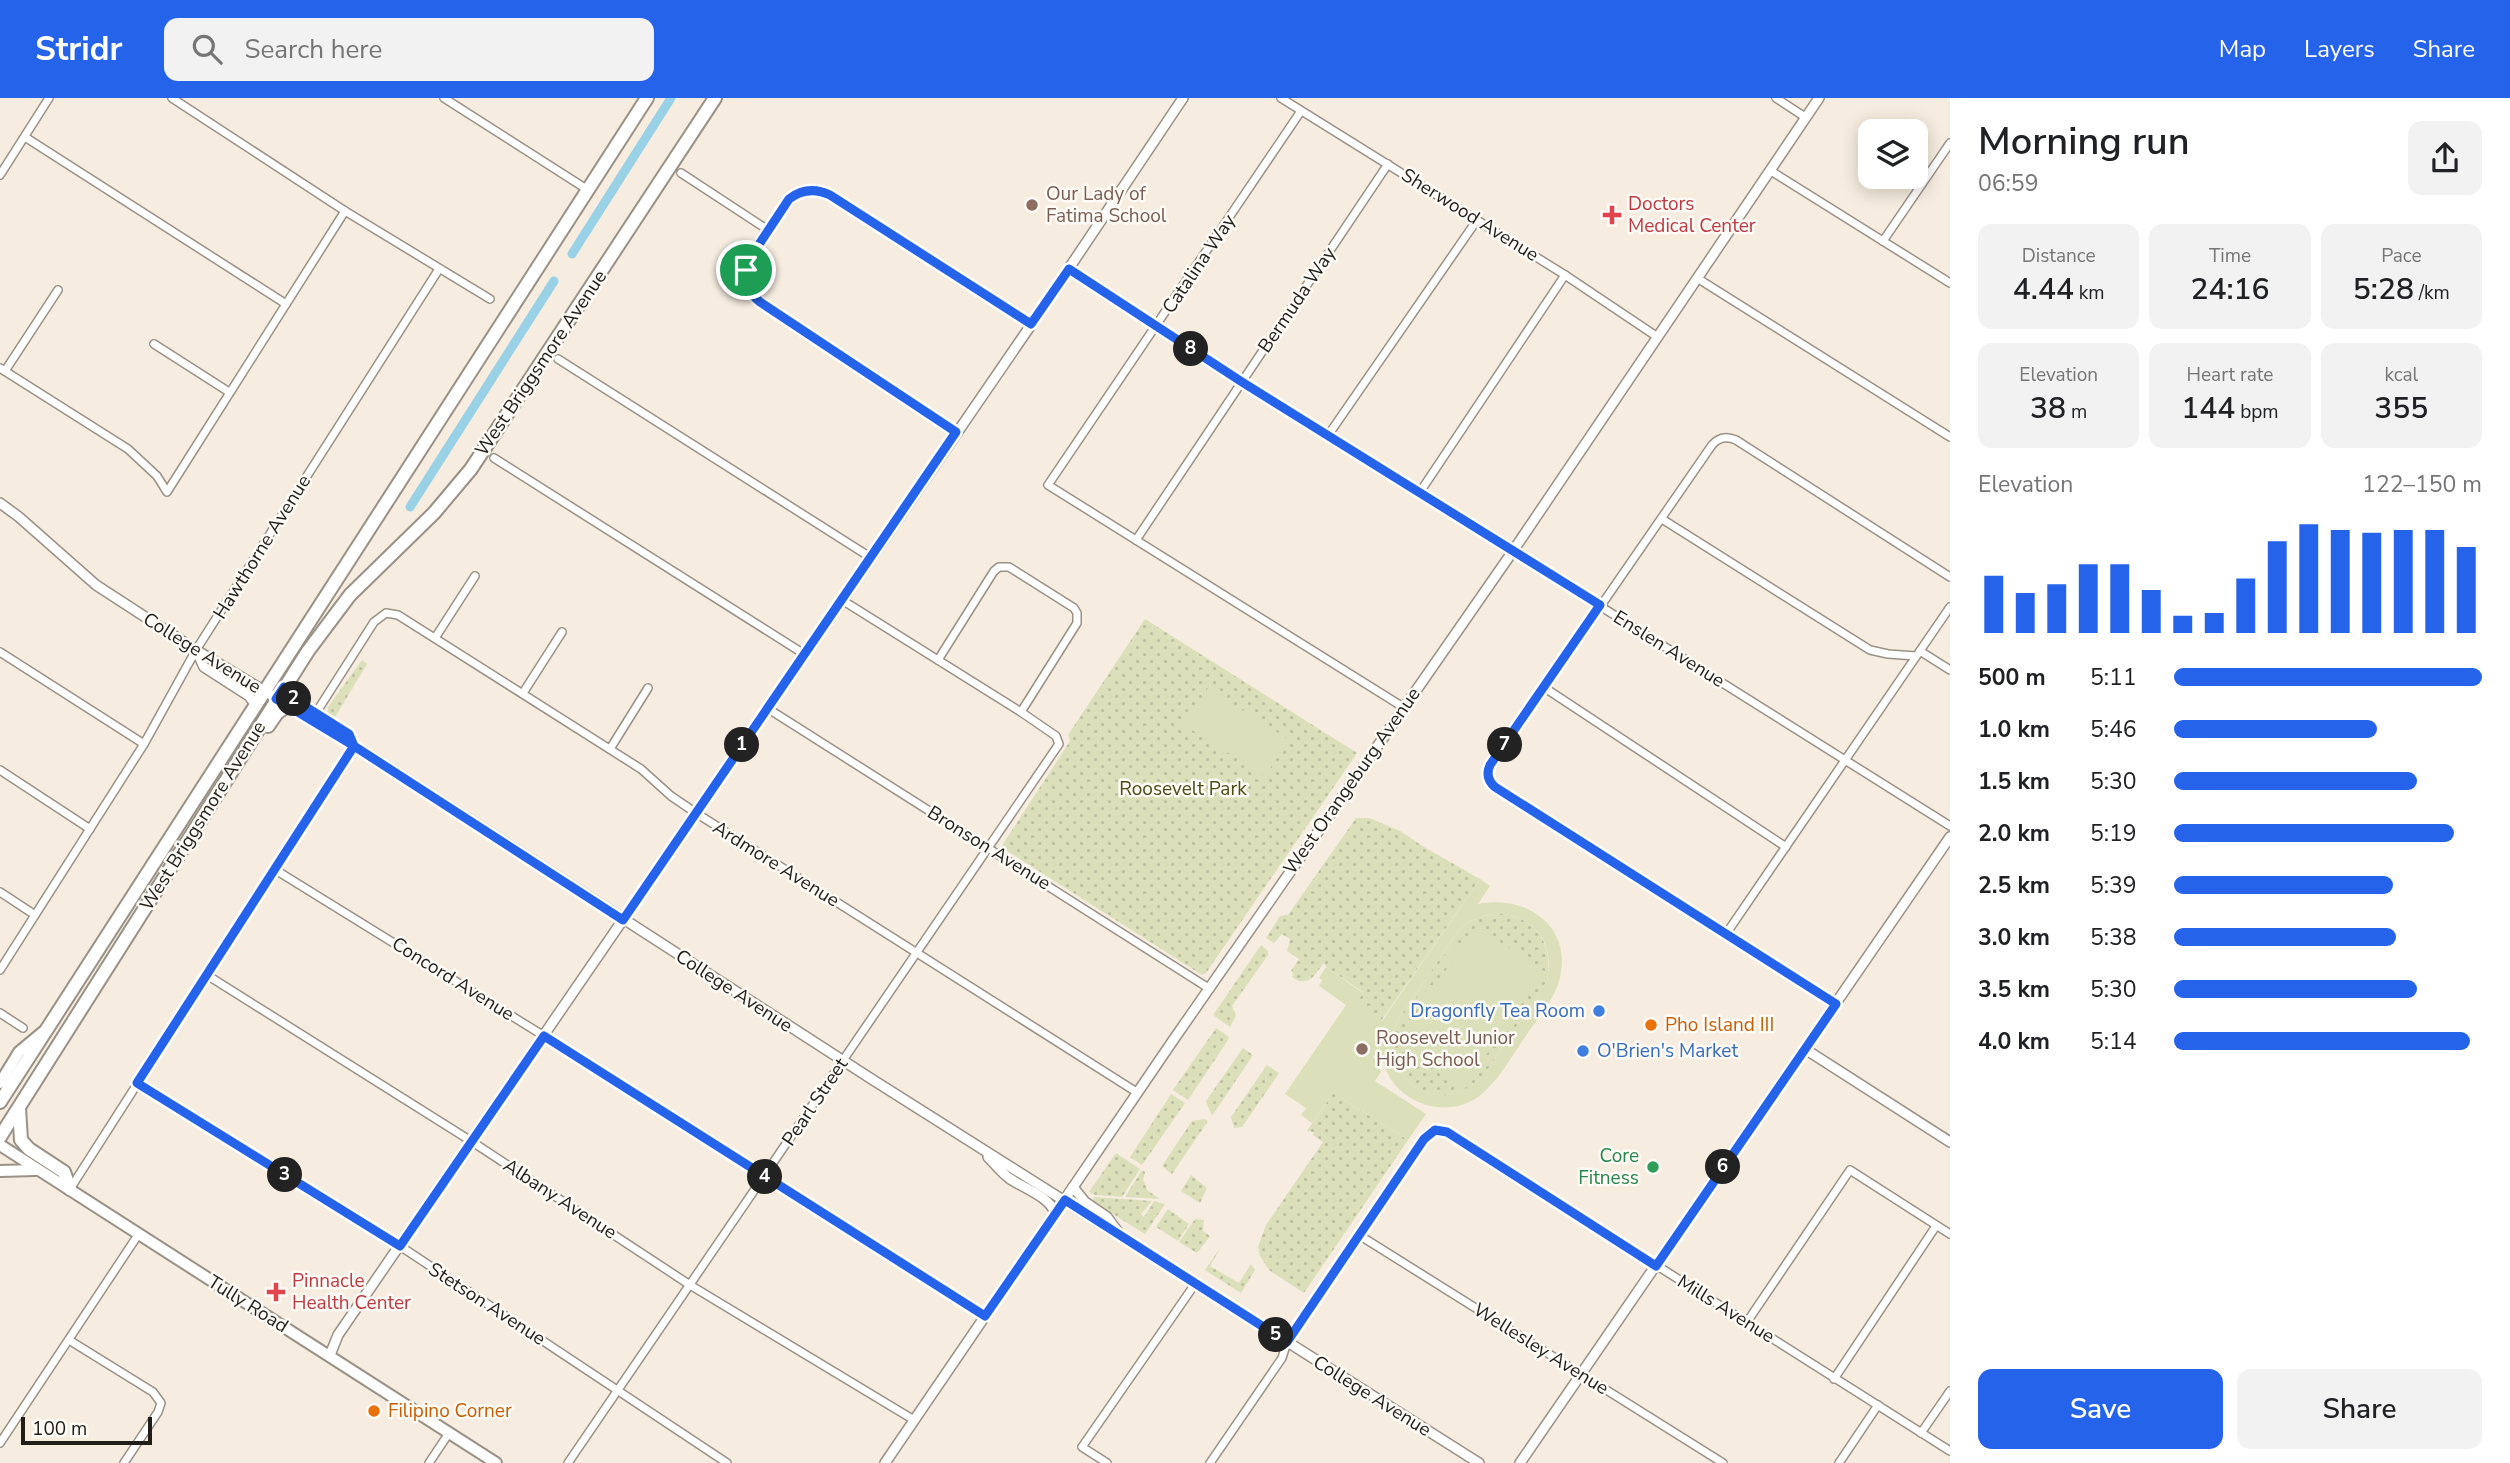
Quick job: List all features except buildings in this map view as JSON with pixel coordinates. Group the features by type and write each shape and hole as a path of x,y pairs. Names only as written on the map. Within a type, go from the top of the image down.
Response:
{"main road":[{"name":"West Briggsmore Avenue","path":"0,1102 647,98"},
{"name":"West Briggsmore Avenue","path":"0,1137 204,814 282,703 284,687 339,607 434,513 471,468 715,98"},
{"path":"0,1083 19,1052 47,1028"},
{"path":"19,1107 21,1140 29,1149 64,1172 71,1189"},
{"name":"Tully Road","path":"0,1145 496,1463"},
{"path":"0,1171 39,1170"}],"street":[{"path":"0,175 49,98"},
{"path":"172,98 345,211 490,299"},
{"path":"444,98 589,190"},
{"path":"330,1355 338,1335 1069,269 1183,98"},
{"name":"Sherwood Avenue","path":"1281,98 1565,275 1656,336"},
{"path":"1776,98 1805,117"},
{"name":"West Orangeburg Avenue","path":"885,1463 1403,707 1513,551 1819,98"},
{"name":"Catalina Way","path":"1136,540 1048,485 1301,111"},
{"path":"25,137 286,304"},
{"path":"1883,241 1950,144"},
{"name":"Bermuda Way","path":"1136,540 1388,164"},
{"path":"1771,171 1950,283"},
{"path":"681,173 768,230"},
{"path":"956,432 754,297 747,284 746,270 750,258 768,230 792,197 805,191 822,192 1031,324"},
{"path":"58,290 2,370 128,449 157,475 167,492 345,211"},
{"path":"1329,434 1477,220"},
{"name":"Hawthorne Avenue","path":"0,971 145,744 196,650 439,269"},
{"name":"Enslen Avenue","path":"1069,269 1242,382 1329,434 1950,826"},
{"path":"1420,492 1565,275"},
{"path":"1697,278 1950,437"},
{"path":"154,344 229,392"},
{"path":"558,359 870,557"},
{"path":"1836,1004 1495,787 1488,777 1490,765 1712,445 1723,438 1736,440 1950,577"},
{"path":"494,458 803,654"},
{"name":"College Avenue","path":"0,503 96,585 196,650 282,703 349,734 354,746 623,920 1479,1463"},
{"path":"1662,519 1870,650 1888,654 1918,653 1950,670"},
{"path":"1136,540 1403,707"},
{"path":"842,600 1021,712 1077,623 1077,613 1074,608 1009,567 999,567 994,570 938,660"},
{"path":"435,638 475,576"},
{"path":"1726,934 1950,607"},
{"name":"Ardmore Avenue","path":"314,717 380,616 391,612 398,615 641,769 671,796 696,813 1138,1093"},
{"path":"523,693 562,632"},
{"path":"196,650 204,667"},
{"path":"0,652 145,744"},
{"path":"188,667 195,664 204,667 249,696 256,704"},
{"path":"284,687 314,717"},
{"path":"610,749 648,688"},
{"path":"1545,688 1786,847"},
{"name":"Bronson Avenue","path":"767,708 1210,989"},
{"name":"Pearl Street","path":"568,1463 1058,746 1059,740 1054,735 1021,712"},
{"path":"71,1189 354,746"},
{"path":"0,770 90,829"},
{"path":"1520,1463 1950,837"},
{"name":"Concord Avenue","path":"274,869 544,1036 985,1316"},
{"path":"0,892 35,915"},
{"name":"Albany Avenue","path":"206,975 471,1141 690,1285 914,1420"},
{"path":"0,1013 23,1028"},
{"path":"1805,1049 1950,1142"},
{"name":"Stetson Avenue","path":"137,1083 400,1246 727,1463"},
{"name":"Mills Avenue","path":"1359,1235 1429,1133 1435,1130 1447,1132 1950,1451"},
{"path":"980,1147 1007,1176 1045,1200 1055,1213"},
{"path":"1746,1322 1850,1170 1950,1234"},
{"path":"1073,1187 1077,1195 1107,1217 1122,1237"},
{"path":"1834,1379 1936,1226"},
{"path":"0,1443 138,1234"},
{"path":"1210,1463 1282,1358 1287,1342 1359,1235"},
{"name":"Wellesley Avenue","path":"1359,1235 1723,1463"},
{"path":"1107,1463 1082,1447 1195,1284"},
{"path":"69,1340 152,1392 161,1403 158,1412 124,1463"},
{"path":"1921,1433 1950,1391"},
{"path":"1839,1463 1878,1405"},
{"path":"429,1463 449,1433"}],"green space":[{"name":"Roosevelt Park","path":"1145,619 1357,753 1206,973 1202,975 1001,847 1070,741 1068,735"},
{"path":"362,660 367,664 334,719 327,715 328,707"},
{"path":"1208,688 1289,740 1265,776 1184,725"},
{"path":"1356,818 1369,818 1400,831 1480,879 1381,1021 1355,1004 1363,992 1324,963 1306,981 1292,977 1294,974 1291,971 1299,959 1287,951 1290,939 1282,934 1274,943 1266,938 1280,916 1288,915"},
{"path":"1480,879 1490,886 1478,904 1496,902 1528,909 1552,928 1559,942 1562,959 1560,977 1550,1001 1500,1074 1472,1101 1447,1107 1421,1103 1409,1097 1390,1078 1379,1049 1373,1057 1379,1063 1381,1072 1375,1081 1426,1114 1408,1140 1333,1093 1312,1123 1301,1115 1306,1108 1285,1094 1346,1005 1319,986 1322,980 1319,978 1326,967 1363,993 1356,1004 1382,1021","holes":["1494,913 1508,915 1531,925 1545,942 1549,967 1547,981 1484,1075 1466,1088 1448,1094 1431,1094 1416,1088 1404,1076 1396,1061 1394,1042 1398,1020 1456,934 1468,922"]},
{"path":"1494,913 1521,919 1538,933 1547,954 1547,981 1484,1075 1466,1088 1448,1094 1431,1094 1416,1088 1404,1076 1396,1061 1394,1042 1398,1020 1456,934 1468,922"},
{"path":"1476,926 1544,971 1463,1089 1395,1044"},
{"path":"1455,940 1459,943 1409,1015 1406,1013"},
{"path":"1261,945 1268,951 1268,955 1232,1006 1236,1016 1230,1027 1213,1015"},
{"path":"1216,1028 1229,1037 1228,1040 1188,1100 1173,1090"},
{"path":"1243,1048 1253,1055 1212,1116 1206,1101"},
{"path":"1267,1065 1279,1073 1242,1127 1234,1128 1231,1117"},
{"path":"1333,1093 1408,1140 1304,1293 1269,1270 1258,1247 1266,1225 1323,1142 1313,1135 1314,1132 1307,1131"},
{"path":"1171,1094 1185,1103 1142,1165 1130,1157"},
{"path":"1192,1121 1208,1121 1172,1174 1162,1166"},
{"path":"1116,1153 1140,1169 1122,1197 1089,1192"},
{"path":"1142,1170 1145,1172 1143,1180 1148,1191 1160,1199 1125,1197"},
{"path":"1191,1175 1207,1188 1200,1203 1181,1191"},
{"path":"1094,1197 1152,1201 1141,1214 1144,1217 1154,1201 1165,1204 1145,1234 1092,1201"},
{"path":"1168,1209 1189,1224 1178,1241 1156,1227"},
{"path":"1195,1219 1204,1220 1203,1231 1210,1236 1197,1253 1179,1242"},
{"path":"1221,1247 1210,1266 1239,1283 1251,1264 1255,1270 1241,1293 1205,1270"}],"waterway":[{"path":"572,254 671,98"},
{"path":"410,507 554,281"}],"place":[{"name":"Our Lady of Fatima School","path":"1032,205"},
{"name":"Doctors Medical Center","path":"1612,215"},
{"name":"Dragonfly Tea Room","path":"1599,1011"},
{"name":"Pho Island III","path":"1651,1025"},
{"name":"Roosevelt Junior High School","path":"1362,1049"},
{"name":"O'Brien's Market","path":"1583,1051"},
{"name":"Core Fitness","path":"1653,1167"},
{"name":"Pinnacle Health Center","path":"276,1292"},
{"name":"Filipino Corner","path":"374,1411"}],"route":[{"path":"746,270 745,278 750,292 760,302 956,432 623,920 354,746 276,699 284,687 295,700 349,734 354,746 137,1083 400,1246 544,1036 985,1316 1065,1200 1287,1342 1424,1139 1429,1133 1441,1129 1656,1266 1836,1004 1489,781 1490,765 1600,605 1242,382 1069,269 1031,324 830,195 813,190 798,193 789,199 750,258 746,270"}]}
